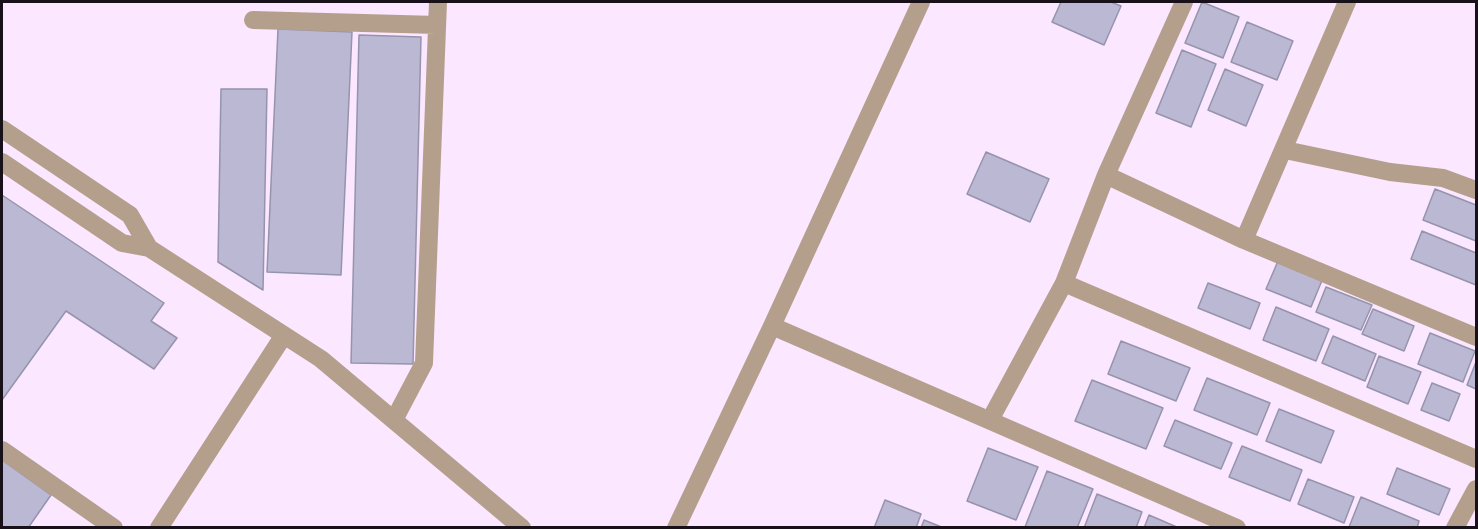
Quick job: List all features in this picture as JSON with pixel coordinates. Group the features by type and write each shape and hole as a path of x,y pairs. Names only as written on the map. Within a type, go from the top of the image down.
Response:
{"street":[{"path":"394,420 424,363 438,2"},
{"path":"675,528 772,326 921,2"},
{"path":"990,420 1064,283 1106,175 1184,2"},
{"path":"1244,240 1285,150 1347,2"},
{"path":"253,20 437,25"},
{"path":"2,129 130,215 149,248"},
{"path":"1285,150 1390,172 1443,178 1476,190"},
{"path":"2,162 122,243 149,248 321,359 522,528"},
{"path":"1106,175 1244,240 1476,337"},
{"path":"1064,283 1476,459"},
{"path":"772,326 1237,528"},
{"path":"159,528 284,335"},
{"path":"2,450 114,528"},
{"path":"1455,528 1476,489"}],"building":[{"path":"1061,2 1111,2 1121,6 1104,45 1052,22"},
{"path":"1202,2 1239,17 1223,58 1185,43"},
{"path":"1247,22 1293,41 1277,80 1231,62"},
{"path":"278,29 352,32 341,275 267,272"},
{"path":"359,35 421,37 413,364 351,363"},
{"path":"1182,50 1216,64 1191,127 1156,113"},
{"path":"1225,69 1263,85 1246,126 1208,110"},
{"path":"221,89 267,89 263,290 218,262"},
{"path":"986,152 1049,179 1030,222 967,194"},
{"path":"1435,189 1476,205 1476,241 1423,220"},
{"path":"2,195 164,303 151,321 177,338 154,369 66,311 2,400"},
{"path":"1422,231 1476,253 1476,285 1411,259"},
{"path":"1278,261 1323,278 1311,307 1266,289"},
{"path":"1208,283 1260,303 1250,329 1198,308"},
{"path":"1326,287 1372,305 1361,330 1316,312"},
{"path":"1276,307 1329,329 1316,361 1263,340"},
{"path":"1373,309 1414,326 1404,351 1362,334"},
{"path":"1430,333 1475,351 1463,382 1418,364"},
{"path":"1333,336 1376,354 1365,381 1322,363"},
{"path":"1121,341 1190,368 1176,401 1108,374"},
{"path":"1379,356 1421,372 1408,404 1367,387"},
{"path":"1476,362 1476,389 1467,385"},
{"path":"1207,378 1270,403 1257,435 1194,410"},
{"path":"1092,380 1163,408 1146,449 1075,421"},
{"path":"1432,383 1460,394 1449,421 1421,410"},
{"path":"1279,409 1334,431 1321,463 1266,441"},
{"path":"1175,420 1232,443 1221,469 1164,446"},
{"path":"1242,446 1302,470 1290,501 1229,477"},
{"path":"988,448 1038,467 1016,520 967,501"},
{"path":"2,460 51,495 28,528 2,528"},
{"path":"1397,468 1450,489 1439,515 1387,494"},
{"path":"1047,471 1093,489 1077,528 1025,527"},
{"path":"1308,479 1354,497 1344,523 1298,504"},
{"path":"1097,494 1142,512 1136,528 1084,528"},
{"path":"1361,497 1419,521 1417,528 1349,527"},
{"path":"885,500 921,514 916,528 874,528"},
{"path":"1149,515 1179,528 1144,528"},
{"path":"924,520 944,528 921,528"}]}
